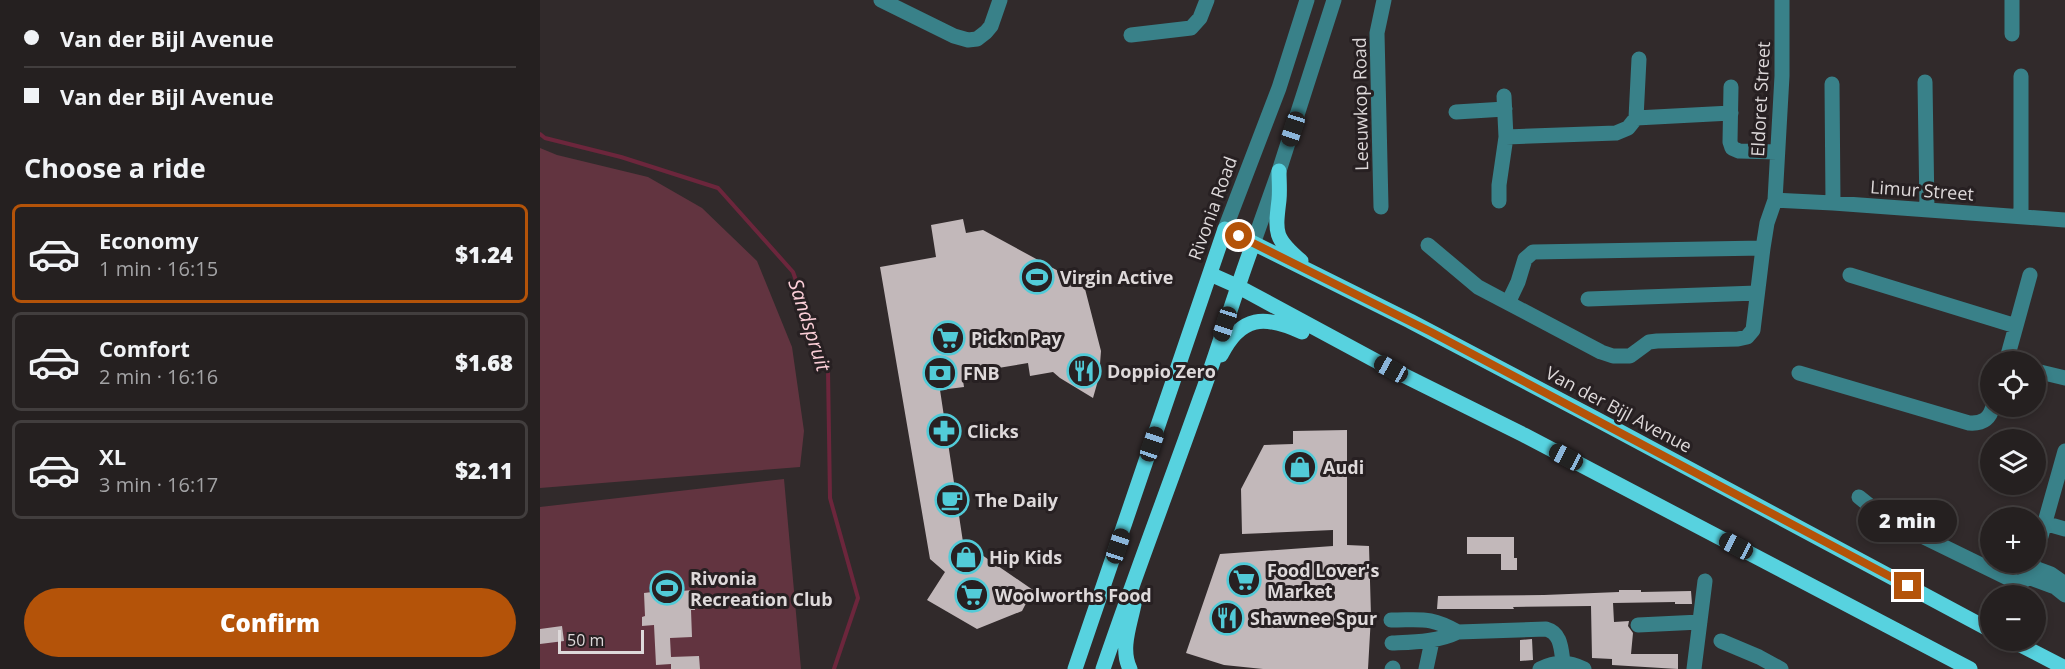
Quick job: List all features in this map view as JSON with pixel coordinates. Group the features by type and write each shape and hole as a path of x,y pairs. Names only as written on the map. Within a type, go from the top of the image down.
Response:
{"main road":[{"path":"1279,171 1276,224 1279,237 1291,253 1312,271"},
{"name":"Van der Bijl Avenue","path":"1225,229 1312,271 1598,420 1980,625"},
{"name":"Rivonia Road","path":"1077,663 1225,229"},
{"path":"1103,669 1145,546 1201,397 1253,244"},
{"path":"1210,274 1237,286 1391,369 1524,435 1970,669"},
{"path":"1201,397 1230,339 1246,326 1264,321 1282,323 1391,369"},
{"path":"1130,669 1126,662 1126,644 1145,546"},
{"path":"2032,651 2065,668"},
{"path":"1066,669 1077,663"}],"street":[{"path":"881,0 954,36 968,40 977,39 991,26 1000,0"},
{"path":"1131,35 1191,28 1200,18 1207,0"},
{"name":"Rivonia Road","path":"1225,229 1279,88 1306,0"},
{"path":"1253,244 1334,0"},
{"name":"Leeuwkop Road","path":"1381,207 1377,33 1384,0"},
{"name":"Eldoret Street","path":"1508,303 1602,352 1622,356 1630,356 1649,342 1747,337 1753,330 1767,223 1775,200 1782,76 1782,0"},
{"path":"2012,0 2012,34"},
{"path":"1506,137 1616,133 1628,128 1636,118 1638,59"},
{"path":"2021,76 2021,217"},
{"path":"1925,82 1927,210"},
{"path":"1832,84 1833,203"},
{"path":"1731,87 1730,142 1732,148 1739,151 1777,152"},
{"path":"1456,112 1504,102 1506,137 1499,201"},
{"path":"1636,118 1731,113"},
{"name":"Limur Street","path":"1775,200 2065,220"},
{"path":"1428,245 1478,287 1508,303 1526,259 1533,252 1763,248"},
{"path":"1850,275 2016,326"},
{"path":"2009,351 2030,275"},
{"path":"1588,299 1757,293"},
{"path":"1799,373 1969,423 1980,423 1987,417"},
{"path":"2046,373 2065,378"},
{"path":"2046,516 2065,451"},
{"path":"1859,497 1885,518 1980,564"},
{"path":"2046,524 2065,529"},
{"path":"2046,572 2065,584"},
{"path":"1998,573 2014,581 2023,582 2028,573"},
{"path":"2040,573 2065,595"},
{"path":"1694,669 1704,581"},
{"path":"1391,620 1431,619 1458,632"},
{"path":"1638,625 1700,622"},
{"path":"1392,643 1432,641 1458,632 1546,628 1559,639 1563,662"},
{"path":"1426,669 1432,641"},
{"path":"1721,641 1781,669"},
{"path":"1540,669 1551,663 1563,662 1584,669"}],"shaded area":[{"path":"540,148 557,155 648,177 702,208 757,261 792,347 804,431 800,467 540,488"},
{"name":"Rivonia Recreation Club","path":"784,479 801,669 540,669 540,507"}],"building":[{"path":"963,219 966,233 983,230 1084,285 1101,351 1099,377 1093,398 1053,372 1030,376 1028,363 962,374 964,387 940,390 963,542 1033,590 1022,611 977,629 927,600 945,572 930,559 880,267 936,257 931,225"},
{"path":"1347,430 1347,545 1369,546 1371,616 1368,669 1263,669 1224,665 1186,653 1220,554 1333,546 1333,530 1242,534 1241,489 1264,445 1293,444 1293,431"},
{"path":"1467,537 1514,537 1514,558 1517,558 1517,570 1501,570 1501,554 1467,554"},
{"path":"680,583 681,591 694,590 695,610 691,610 692,637 670,638 671,657 699,656 700,669 671,669 671,664 656,665 654,625 642,626 642,617 645,616 644,593 652,592 652,585"},
{"path":"1619,590 1691,591 1692,604 1613,603 1614,622 1629,621 1628,626 1633,633 1631,654 1678,654 1678,669 1612,665 1612,659 1592,658 1591,606 1437,609 1438,596 1544,595 1619,592"},
{"path":"562,626 564,641 540,644 540,629"},
{"path":"1532,639 1533,660 1520,661 1520,640"}],"waterway":[{"name":"Sandspruit","path":"540,134 545,138 621,157 718,188 793,272 828,370 830,498 858,598 834,669"}],"place":[{"name":"Virgin Active","path":"1037,277"},
{"name":"Pick n Pay","path":"948,338"},
{"name":"Doppio Zero","path":"1084,371"},
{"name":"FNB","path":"940,373"},
{"name":"Clicks","path":"944,431"},
{"name":"Audi","path":"1300,467"},
{"name":"The Daily","path":"952,500"},
{"name":"Hip Kids","path":"966,557"},
{"name":"Food Lover's Market","path":"1244,580"},
{"name":"Rivonia Recreation Club","path":"667,588"},
{"name":"Woolworths Food","path":"972,595"},
{"name":"Shawnee Spur","path":"1227,618"}],"route":[{"path":"1239,236 1431,332 1908,586"}]}
